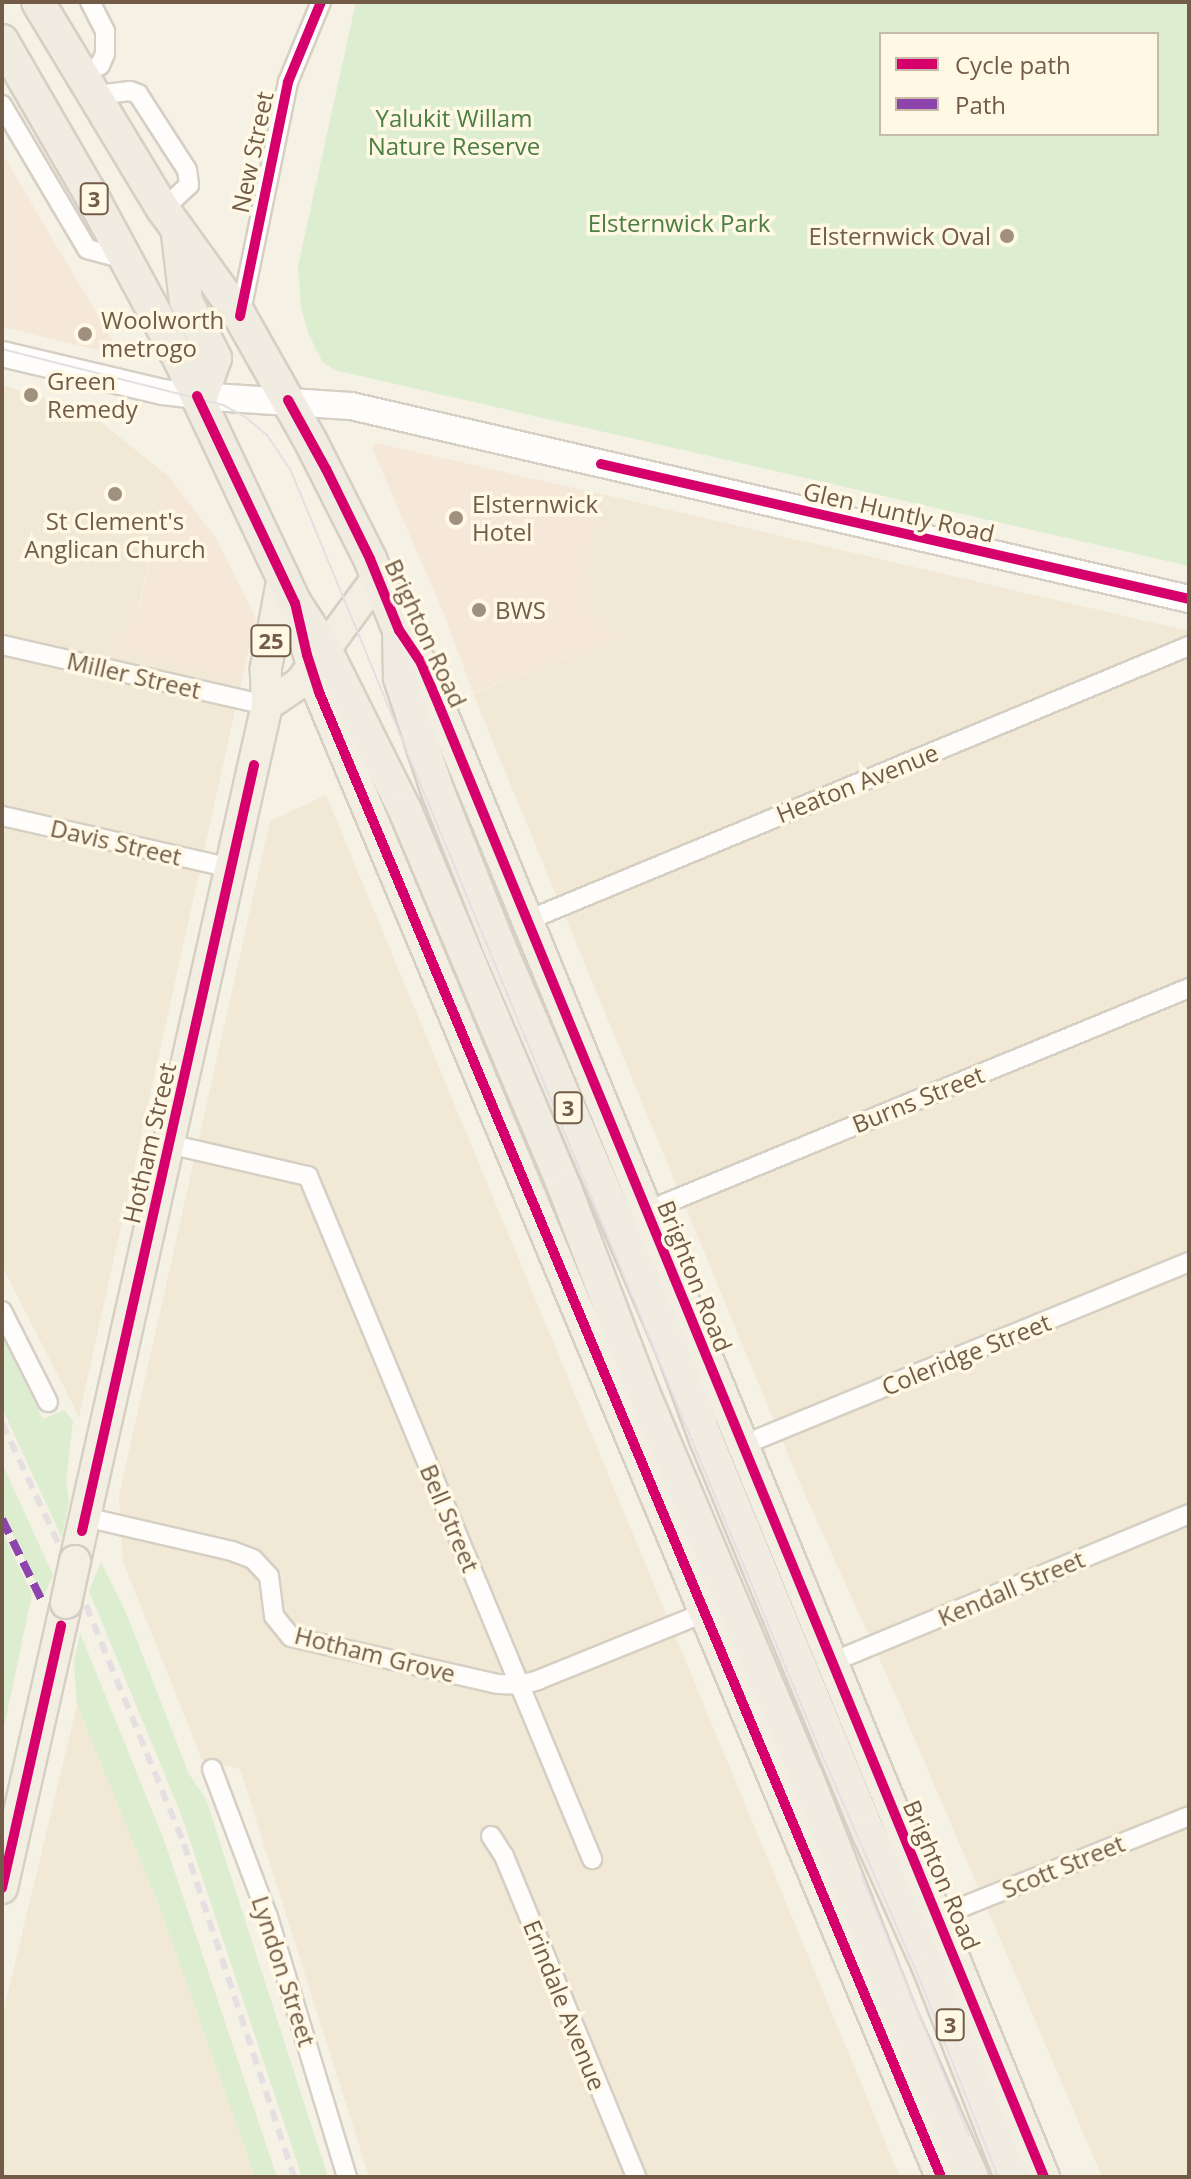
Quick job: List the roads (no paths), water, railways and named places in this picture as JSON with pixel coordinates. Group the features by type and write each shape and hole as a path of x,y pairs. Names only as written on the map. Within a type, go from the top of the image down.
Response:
{"highway":[{"name":"3","path":"38,2 170,220 240,316 288,400"},
{"name":"3","path":"2,41 199,397 245,491 318,659 405,810 605,1292 642,1390 804,1772 900,2014 972,2177"},
{"path":"170,220 186,301 215,354 214,368 199,397"},
{"name":"Brighton Road","path":"288,400 378,577 399,630 400,678 427,763 570,1112 673,1350 838,1759 930,1970 1011,2177"},
{"path":"536,1124 570,1112"},
{"path":"804,1772 838,1759"}],"main road":[{"name":"Glen Huntly Road","path":"199,397 341,405 483,434 1189,599"},
{"name":"25","path":"267,705 290,692 378,577"},
{"name":"Hotham Street","path":"2,1888 267,705 266,668 289,590"},
{"name":"Brighton Road","path":"399,630 430,684 1044,2177"},
{"path":"318,659 593,1343 938,2176"},
{"path":"570,1112 578,1110 619,1148"},
{"path":"593,1343 605,1292"},
{"path":"763,1578 770,1512"},
{"path":"757,1736 804,1772"},
{"path":"838,1759 894,1813"},
{"path":"1022,2177 1025,2130"}],"street":[{"path":"90,2 105,31 105,54 90,84"},
{"name":"New Street","path":"240,316 288,82 321,2"},
{"path":"2,105 87,249 125,259"},
{"path":"37,165 60,141"},
{"name":"Glen Huntly Road","path":"2,354 163,392 199,397"},
{"name":"Miller Street","path":"2,645 267,705"},
{"name":"Heaton Avenue","path":"526,921 1189,646"},
{"name":"Davis Street","path":"2,816 231,868"},
{"name":"Burns Street","path":"647,1211 1189,988"},
{"name":"Bell Street","path":"169,1144 308,1176 592,1859"},
{"name":"Coleridge Street","path":"743,1445 1189,1262"},
{"path":"2,1311 48,1402"},
{"name":"Kendall Street","path":"832,1662 1189,1514"},
{"name":"Hotham Grove","path":"85,1517 232,1551 253,1559 269,1576 273,1612 278,1625 296,1639 488,1682 521,1685 706,1612"},
{"name":"Lyndon Street","path":"212,1769 268,1917 347,2177"},
{"name":"Scott Street","path":"937,1917 1189,1816"},
{"name":"Erindale Avenue","path":"491,1836 504,1856 636,2177"}],"tram line":[{"path":"2,349 223,405 244,416 267,435 291,471 823,1757 922,1985 998,2177"},
{"path":"861,1874 969,2136"}],"railway":[{"path":"2,1423 60,1547"},
{"path":"86,1605 184,1844 294,2177"}],"place":[{"name":"Elsternwick Oval","path":"1007,236"},
{"name":"Woolworth metrogo","path":"85,334"},
{"name":"Green Remedy","path":"31,395"},
{"name":"St Clement's Anglican Church","path":"115,494"},
{"name":"Elsternwick Hotel","path":"456,518"},
{"name":"BWS","path":"479,610"}],"park label":[{"name":"Yalukit Willam Nature Reserve","path":"454,132"},
{"name":"Elsternwick Park","path":"679,223"}]}
